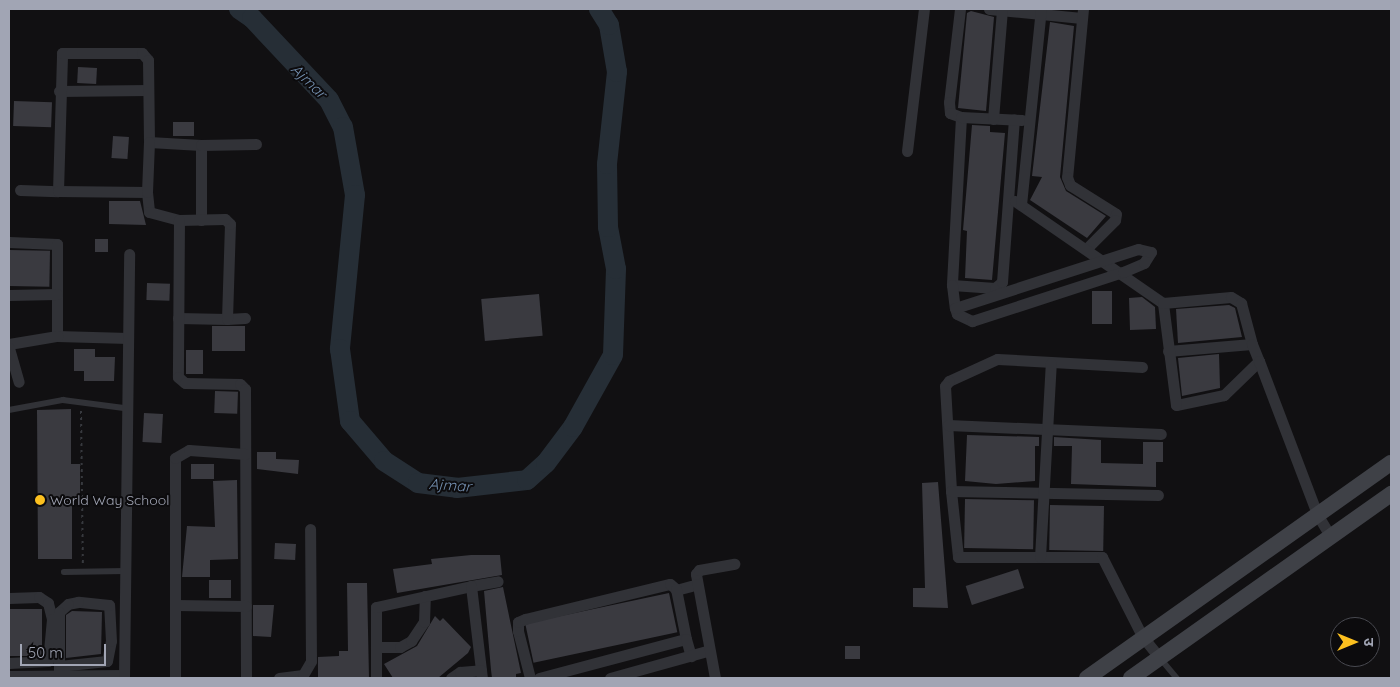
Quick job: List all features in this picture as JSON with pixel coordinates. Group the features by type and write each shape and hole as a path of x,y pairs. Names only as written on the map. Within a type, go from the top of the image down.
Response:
{"street":[{"path":"907,151 924,9"},
{"path":"960,9 949,102 950,113 961,118 1029,120"},
{"path":"989,9 1082,14 1067,177 1070,185 1116,214 1115,220 1088,248"},
{"path":"993,119 1002,9"},
{"path":"1021,205 1041,11"},
{"path":"58,191 59,91 62,54 142,54 148,60 149,142 147,192 149,212 179,220 224,219 230,224 227,319"},
{"path":"59,91 148,90"},
{"path":"955,308 1138,249 1151,252 1144,263 1123,272 966,321 955,308 952,285 961,118"},
{"path":"952,285 1000,286 1009,197 1014,119"},
{"path":"149,142 256,144"},
{"path":"201,144 201,220"},
{"path":"20,190 147,192"},
{"path":"1009,197 1106,260 1164,303 1235,298 1241,303 1252,344 1317,514 1331,536"},
{"path":"179,220 178,377 185,383 240,384 245,389 246,678"},
{"path":"9,242 57,244 57,336"},
{"path":"9,676 54,673 124,677 125,408 129,254"},
{"path":"1003,293 1008,309"},
{"path":"9,295 57,294"},
{"path":"1164,303 1173,402 1179,406 1228,392 1259,361"},
{"path":"178,318 245,318"},
{"path":"9,344 57,336 71,340 128,338"},
{"path":"1168,351 1252,344"},
{"path":"9,348 19,382"},
{"path":"1142,367 997,359 949,382 945,386 951,491 958,556 1102,556 1142,636 1160,658"},
{"path":"1040,557 1051,363"},
{"path":"948,425 1047,427 1161,434"},
{"path":"174,678 176,458 189,450 246,454"},
{"path":"1087,678 1142,636 1391,463"},
{"path":"951,491 1043,491 1158,495"},
{"path":"1131,678 1391,494"},
{"path":"278,678 303,675 311,662 310,529"},
{"path":"715,678 707,651 696,574 699,570 734,564"},
{"path":"376,678 376,607 498,581"},
{"path":"530,678 518,622 670,584 676,590 691,656"},
{"path":"451,678 460,672 482,674 471,586"},
{"path":"676,590 691,586"},
{"path":"376,647 400,647 411,640 424,622 424,596"},
{"path":"9,598 39,598 48,603 52,620 48,661 9,663"},
{"path":"78,602 108,605 111,641 107,661 54,673 59,612 63,607 78,602"},
{"path":"175,604 246,606"},
{"path":"539,678 686,639"},
{"path":"610,678 707,651"}],"lane":[{"path":"9,410 55,401 125,408"},
{"path":"64,572 125,571"},
{"path":"1160,658 1177,678"}],"path":[{"path":"81,403 83,572"}],"building":[{"path":"971,11 994,17 986,111 958,108 967,13"},
{"path":"1050,22 1074,26 1060,177 1066,191 1106,216 1087,238 1030,200 1042,177 1032,176"},
{"path":"78,67 97,68 96,84 77,83"},
{"path":"14,101 52,102 51,127 13,126"},
{"path":"173,122 194,122 194,136 173,136"},
{"path":"972,125 990,126 990,132 1005,133 992,280 965,278 967,231 963,230"},
{"path":"113,136 129,137 127,159 111,158"},
{"path":"109,201 140,201 146,225 109,224"},
{"path":"95,239 108,239 108,252 95,252"},
{"path":"9,250 50,251 49,287 9,286"},
{"path":"147,283 170,284 169,301 146,300"},
{"path":"1092,291 1112,291 1112,324 1092,324"},
{"path":"539,294 543,336 485,341 481,299"},
{"path":"1142,297 1155,307 1156,329 1130,330 1129,298"},
{"path":"1229,305 1235,308 1242,337 1178,343 1176,309"},
{"path":"212,326 245,326 245,351 212,351"},
{"path":"74,349 95,349 95,357 115,357 114,381 84,381 84,371 74,371"},
{"path":"186,350 203,350 203,374 186,374"},
{"path":"1219,354 1220,388 1182,396 1178,358"},
{"path":"215,391 238,392 237,414 214,413"},
{"path":"71,409 71,464 80,464 80,497 72,497 72,559 38,559 37,410"},
{"path":"144,413 163,414 161,443 142,442"},
{"path":"967,435 1039,437 1039,446 1035,446 1035,481 996,484 965,481"},
{"path":"1054,437 1101,440 1101,463 1143,464 1143,442 1163,442 1163,462 1156,462 1156,487 1071,484 1072,446 1054,446"},
{"path":"257,452 276,452 276,459 299,460 298,474 257,469"},
{"path":"191,464 214,464 214,479 191,479"},
{"path":"237,480 238,559 210,560 210,577 182,577 187,526 215,527 213,481"},
{"path":"938,482 948,608 913,607 913,588 925,588 922,483"},
{"path":"965,499 1034,500 1033,549 964,548"},
{"path":"1050,505 1104,506 1103,551 1049,550"},
{"path":"275,543 296,544 295,560 274,559"},
{"path":"471,555 500,555 502,575 397,593 393,569 432,564 431,559"},
{"path":"1018,569 1024,588 972,605 966,586"},
{"path":"209,580 231,580 231,598 209,598"},
{"path":"347,583 367,583 369,678 318,678 318,657 339,656 339,651 348,651"},
{"path":"503,587 521,673 516,674 516,678 492,678 484,591"},
{"path":"669,593 677,632 534,663 525,624"},
{"path":"253,605 274,605 271,637 253,636"},
{"path":"9,609 42,609 42,656 9,656"},
{"path":"72,611 102,612 101,654 66,658 66,615"},
{"path":"435,616 440,621 443,618 471,647 468,653 438,678 393,678 384,664 417,646"},
{"path":"845,646 860,646 860,659 845,659"}],"waterway":[{"name":"Ajmar","path":"239,9 252,18 329,100 343,127 355,195 340,349 350,421 384,461 418,483 457,488 527,480 546,463 573,427 613,355 616,269 608,227 607,164 617,72 609,25 599,9"}],"place":[{"name":"World Way School","path":"40,500"}]}
